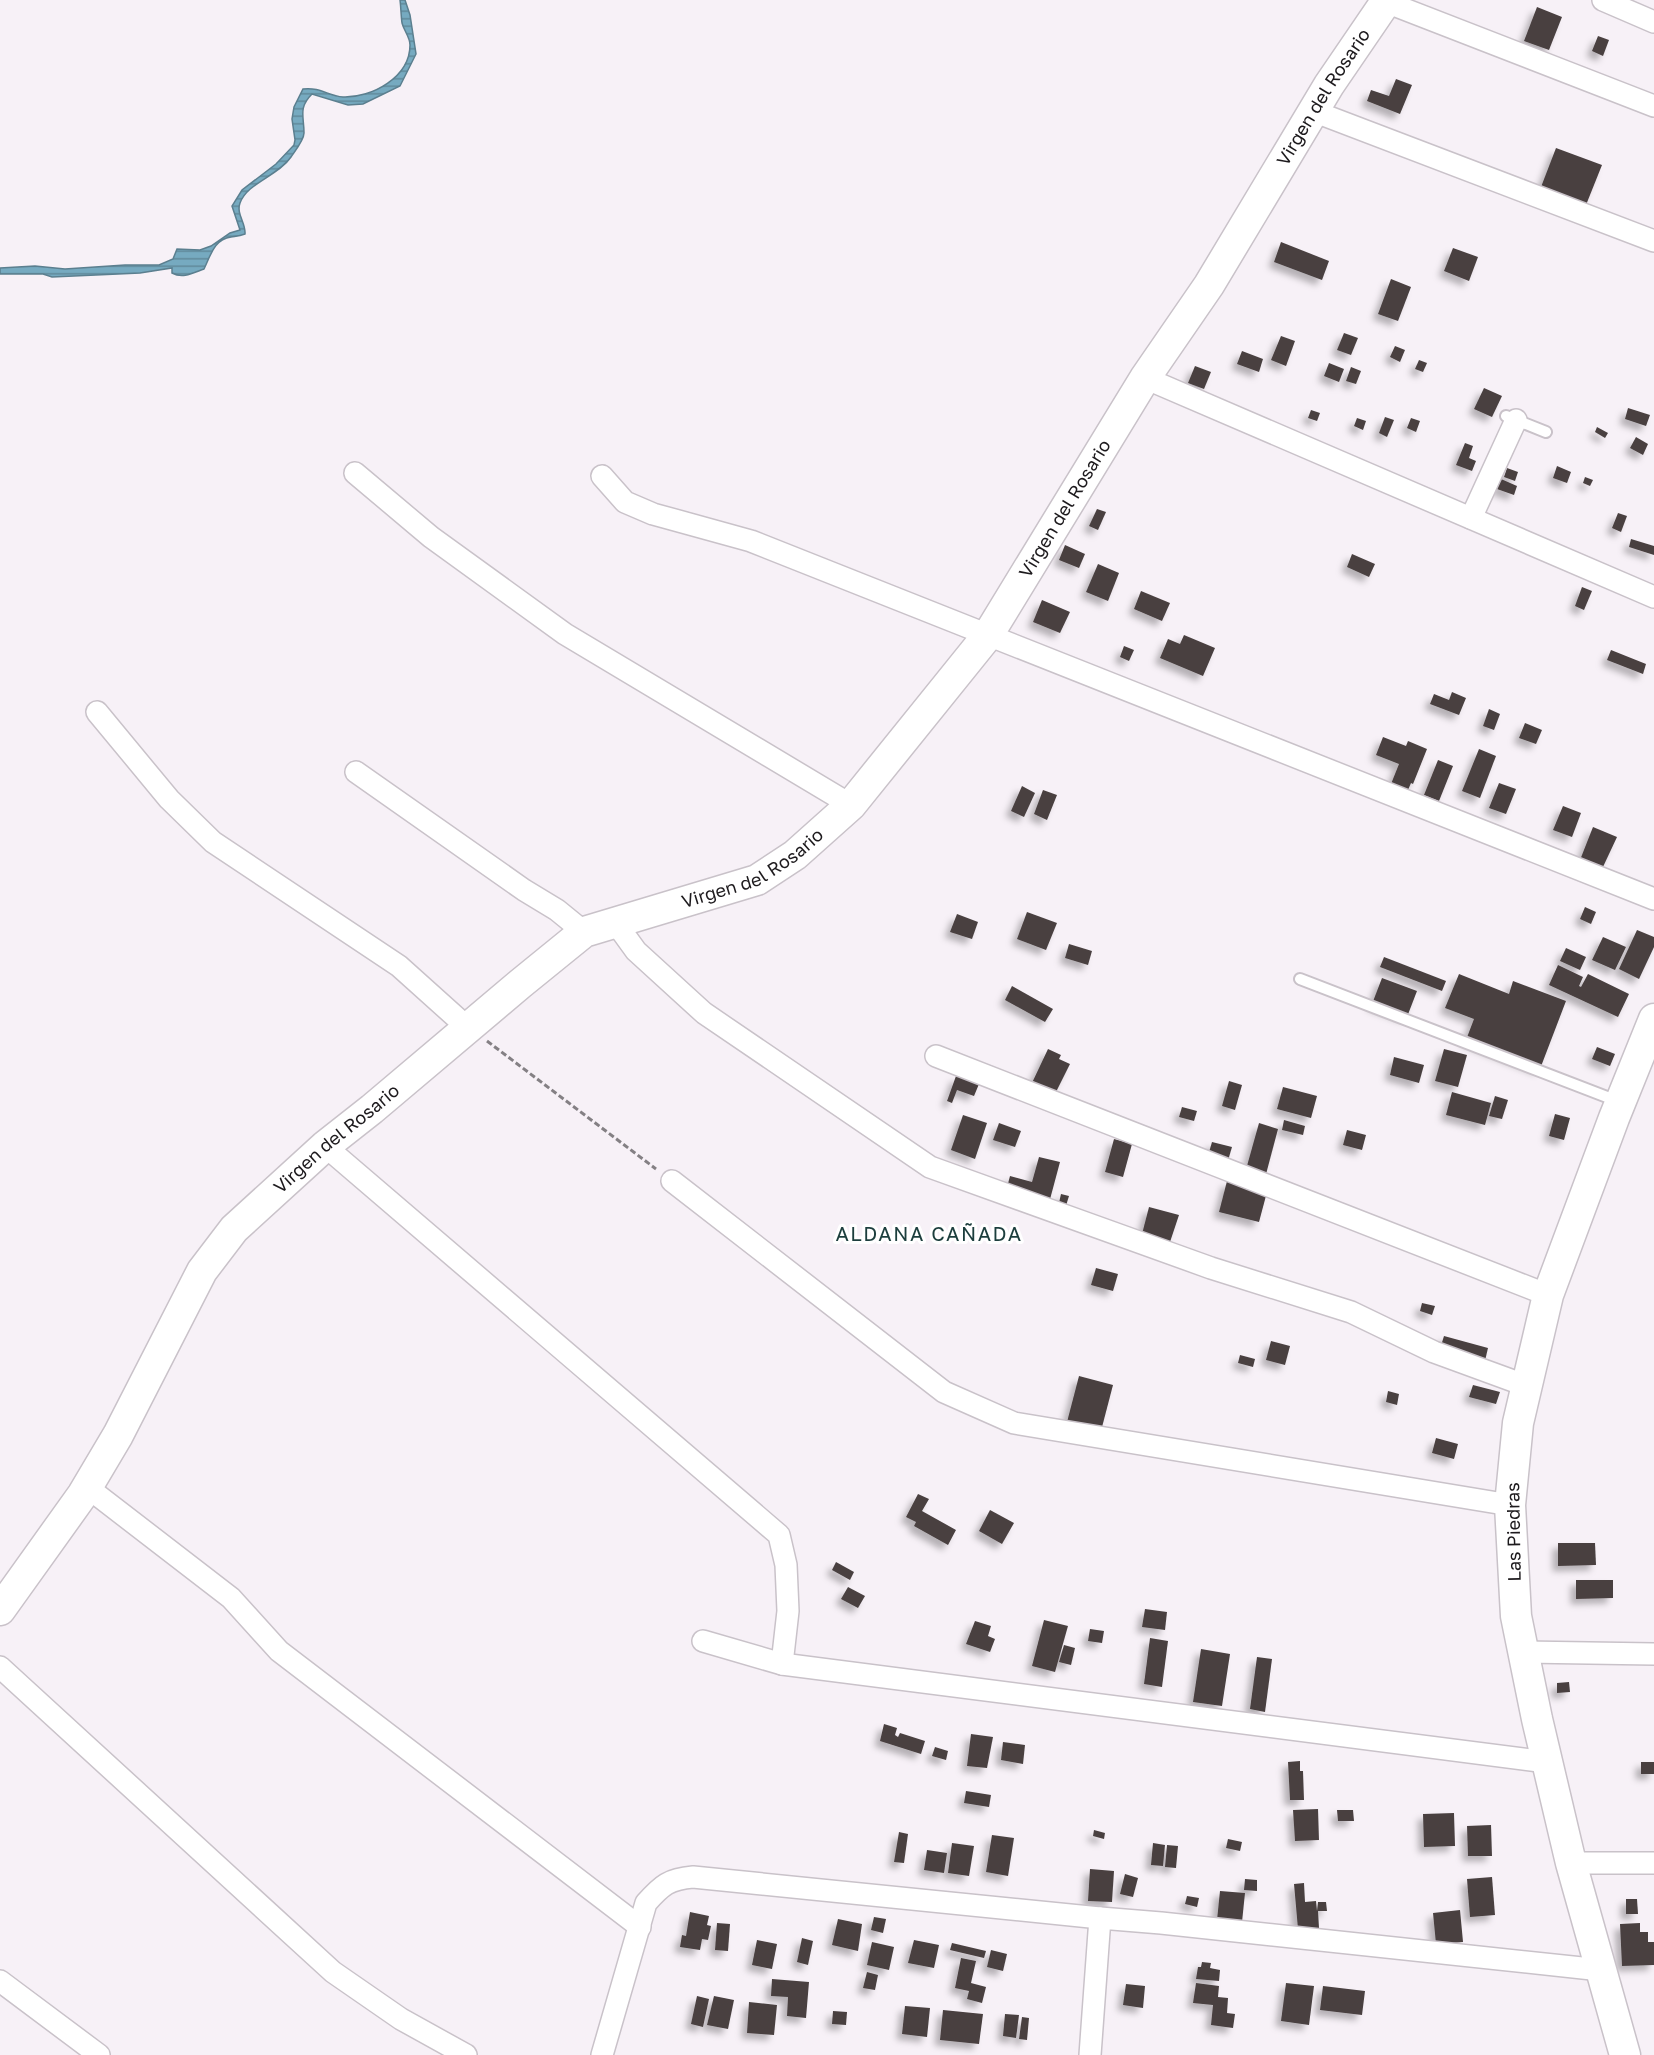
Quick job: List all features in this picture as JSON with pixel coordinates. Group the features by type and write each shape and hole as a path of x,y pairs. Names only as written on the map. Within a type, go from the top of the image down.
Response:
{"street":[{"path":"1603,0 1654,22"},
{"path":"1387,1 1654,106"},
{"name":"Virgen del Rosario","path":"0,1610 87,1487 118,1435 202,1271 234,1229 325,1146 584,932 757,880 795,855 851,805 988,635 1145,378 1209,285 1313,111 1387,1"},
{"path":"1313,111 1654,241"},
{"path":"1145,378 1654,597"},
{"path":"1471,518 1511,418"},
{"path":"355,473 431,537 565,634 851,805"},
{"path":"602,476 625,502 653,514 751,541 1654,899"},
{"path":"97,712 169,799 213,842 399,966 468,1028"},
{"path":"356,772 524,890 557,910 584,932"},
{"path":"615,922 636,951 704,1013 930,1167 1211,1268 1351,1312 1434,1352 1527,1386"},
{"name":"Las Piedras","path":"1625,2055 1571,1863 1523,1652 1516,1616 1510,1504 1518,1424 1548,1295 1620,1102 1654,1020"},
{"path":"936,1056 1548,1295"},
{"path":"325,1146 778,1535 786,1565 788,1611 782,1664"},
{"path":"672,1181 944,1392 1014,1423 1510,1504"},
{"path":"87,1487 231,1598 279,1651 640,1927"},
{"path":"703,1641 782,1664 1547,1762"},
{"path":"1523,1652 1654,1654"},
{"path":"0,1667 333,1972 401,2019 466,2055"},
{"path":"1571,1863 1654,1863"},
{"path":"602,2055 646,1903 661,1886 678,1878 693,1877 1173,1924 1601,1970"},
{"path":"1090,2055 1100,1918"},
{"path":"0,1981 99,2055"}],"lane":[{"path":"1511,418 1546,432"},
{"path":"1300,979 1620,1102"}],"path":[{"path":"468,1028 672,1181"}],"water":[{"path":"400,0 405,0 410,15 416,54 400,86 363,104 348,105 312,94 303,108 304,136 297,149 285,164 249,190 240,203 239,211 245,234 220,241 213,249 204,269 184,275 172,273 172,268 140,273 52,277 43,274 0,274 0,268 35,266 65,269 159,265 173,259 177,249 200,250 240,230 232,206 242,190 276,164 294,145 292,119 294,107 303,89 315,89 343,97 366,94 387,83 404,67 410,45 402,23"}],"building":[{"path":"1537,7 1562,17 1549,50 1524,41"},
{"path":"1598,36 1609,40 1603,56 1592,51"},
{"path":"1396,79 1412,85 1400,114 1367,101 1371,90 1389,96"},
{"path":"1556,148 1602,165 1586,205 1541,187"},
{"path":"1281,242 1329,261 1322,280 1274,262"},
{"path":"1453,248 1478,257 1469,281 1444,271"},
{"path":"1391,279 1411,287 1398,321 1378,314"},
{"path":"1344,333 1358,338 1351,355 1337,350"},
{"path":"1281,336 1295,341 1286,366 1271,360"},
{"path":"1395,346 1405,350 1400,362 1390,357"},
{"path":"1242,351 1263,359 1259,372 1237,364"},
{"path":"1419,360 1427,363 1423,372 1415,369"},
{"path":"1329,363 1344,369 1339,382 1324,376"},
{"path":"1195,366 1211,372 1204,389 1188,383"},
{"path":"1351,367 1361,371 1356,384 1346,381"},
{"path":"1484,388 1502,396 1492,417 1474,409"},
{"path":"1628,408 1650,415 1646,426 1625,419"},
{"path":"1311,410 1320,413 1317,421 1308,418"},
{"path":"1385,417 1394,420 1387,437 1379,433"},
{"path":"1357,418 1366,421 1363,430 1354,426"},
{"path":"1411,418 1420,421 1416,432 1407,428"},
{"path":"1597,427 1608,433 1605,438 1595,432"},
{"path":"1636,437 1648,444 1643,455 1630,448"},
{"path":"1465,443 1473,446 1469,458 1476,461 1472,471 1456,465"},
{"path":"1557,466 1571,472 1567,483 1553,478"},
{"path":"1507,468 1518,472 1515,481 1504,477"},
{"path":"1585,477 1593,480 1590,486 1583,483"},
{"path":"1501,479 1517,486 1514,495 1497,489"},
{"path":"1097,509 1106,512 1098,530 1089,526"},
{"path":"1618,513 1627,516 1621,532 1612,528"},
{"path":"1631,539 1654,546 1654,555 1629,547"},
{"path":"1065,545 1085,554 1079,568 1059,560"},
{"path":"1352,554 1375,564 1369,577 1347,567"},
{"path":"1098,564 1119,573 1108,601 1086,592"},
{"path":"1582,587 1592,591 1584,610 1575,606"},
{"path":"1141,591 1170,603 1162,621 1134,609"},
{"path":"1042,600 1070,612 1060,633 1033,622"},
{"path":"1184,635 1215,648 1203,676 1160,658 1168,639 1180,644"},
{"path":"1124,646 1134,650 1129,661 1120,657"},
{"path":"1611,650 1646,664 1643,674 1607,660"},
{"path":"1452,692 1466,698 1459,715 1430,704 1434,694 1449,700"},
{"path":"1489,709 1500,714 1494,730 1483,726"},
{"path":"1525,723 1542,730 1536,744 1519,738"},
{"path":"1383,737 1406,746 1408,741 1427,749 1413,784 1411,783 1408,790 1391,784 1399,764 1376,755"},
{"path":"1479,749 1496,756 1480,798 1462,791"},
{"path":"1438,760 1453,766 1439,801 1424,795"},
{"path":"1499,783 1516,789 1506,814 1489,808"},
{"path":"1022,786 1035,793 1024,817 1011,811"},
{"path":"1043,790 1057,795 1047,820 1034,814"},
{"path":"1563,806 1581,813 1572,837 1553,830"},
{"path":"1593,827 1617,837 1602,869 1580,860"},
{"path":"1585,907 1596,912 1591,924 1580,919"},
{"path":"1027,912 1057,923 1046,950 1017,939"},
{"path":"957,914 978,922 972,939 950,932"},
{"path":"1637,930 1654,937 1654,947 1639,979 1619,969"},
{"path":"1603,937 1626,947 1615,970 1592,960"},
{"path":"1069,944 1092,951 1088,965 1065,958"},
{"path":"1566,948 1586,957 1580,970 1560,961"},
{"path":"1384,957 1446,981 1442,991 1380,967"},
{"path":"1558,965 1583,977 1579,986 1581,987 1588,974 1629,994 1618,1017 1549,985"},
{"path":"1459,974 1509,994 1513,981 1566,1001 1540,1069 1466,1040 1474,1019 1445,1008"},
{"path":"1382,978 1417,991 1407,1017 1372,1004"},
{"path":"1012,986 1053,1009 1045,1022 1005,1000"},
{"path":"1597,1047 1615,1054 1610,1066 1592,1059"},
{"path":"1048,1049 1061,1055 1059,1059 1070,1064 1055,1094 1031,1085"},
{"path":"1444,1049 1467,1055 1458,1087 1435,1081"},
{"path":"1394,1057 1424,1065 1419,1083 1390,1075"},
{"path":"956,1076 979,1084 974,1096 957,1090 952,1103 947,1101"},
{"path":"1229,1081 1242,1085 1235,1110 1222,1106"},
{"path":"1283,1087 1317,1096 1311,1118 1277,1109"},
{"path":"1452,1092 1491,1103 1485,1125 1446,1115"},
{"path":"1495,1096 1508,1100 1502,1119 1489,1116"},
{"path":"1182,1107 1197,1111 1194,1121 1179,1117"},
{"path":"1555,1114 1570,1118 1564,1140 1549,1136"},
{"path":"963,1115 987,1123 975,1159 951,1150"},
{"path":"1284,1120 1305,1126 1303,1135 1282,1130"},
{"path":"999,1123 1021,1131 1015,1147 993,1140"},
{"path":"1259,1123 1278,1129 1265,1178 1245,1173"},
{"path":"1347,1130 1366,1135 1362,1150 1343,1145"},
{"path":"1114,1139 1132,1144 1123,1177 1105,1172"},
{"path":"1212,1142 1232,1147 1227,1164 1207,1159"},
{"path":"1039,1157 1060,1162 1049,1203 1006,1191 1010,1176 1032,1182"},
{"path":"1227,1181 1267,1192 1259,1222 1219,1212"},
{"path":"1061,1194 1069,1196 1065,1209 1058,1207"},
{"path":"1149,1207 1179,1215 1170,1242 1142,1234"},
{"path":"1096,1268 1118,1274 1113,1291 1091,1285"},
{"path":"1422,1303 1435,1306 1432,1315 1420,1311"},
{"path":"1444,1336 1488,1348 1484,1365 1440,1349"},
{"path":"1271,1341 1290,1346 1285,1365 1266,1360"},
{"path":"1240,1355 1255,1359 1253,1367 1238,1363"},
{"path":"1079,1376 1113,1385 1101,1431 1067,1422"},
{"path":"1473,1385 1500,1392 1496,1404 1469,1397"},
{"path":"1388,1391 1399,1394 1397,1405 1386,1402"},
{"path":"1436,1438 1458,1444 1454,1459 1432,1453"},
{"path":"918,1494 929,1499 922,1511 956,1530 948,1545 914,1526 916,1522 906,1517"},
{"path":"990,1510 1014,1523 1002,1544 979,1531"},
{"path":"1558,1543 1595,1543 1596,1565 1558,1566"},
{"path":"836,1562 854,1572 850,1580 832,1570"},
{"path":"1576,1580 1613,1580 1613,1598 1576,1599"},
{"path":"848,1587 865,1596 858,1608 841,1599"},
{"path":"1145,1609 1167,1612 1165,1630 1142,1627"},
{"path":"1044,1620 1068,1626 1055,1672 1032,1666"},
{"path":"975,1621 991,1626 988,1636 995,1639 990,1652 966,1644"},
{"path":"1090,1629 1104,1631 1102,1643 1088,1641"},
{"path":"1150,1638 1168,1641 1162,1687 1144,1684"},
{"path":"1064,1645 1075,1648 1071,1665 1059,1662"},
{"path":"1201,1649 1230,1654 1222,1706 1193,1702"},
{"path":"1257,1657 1272,1659 1265,1712 1250,1709"},
{"path":"1569,1682 1570,1692 1557,1693 1557,1683"},
{"path":"884,1724 897,1728 895,1735 898,1737 900,1733 925,1741 921,1754 880,1741"},
{"path":"971,1734 993,1737 987,1768 967,1766"},
{"path":"1003,1742 1025,1745 1023,1764 1001,1760"},
{"path":"935,1747 948,1751 946,1760 932,1756"},
{"path":"1300,1761 1300,1771 1303,1771 1304,1800 1290,1800 1288,1762"},
{"path":"1641,1762 1654,1762 1654,1774 1641,1774"},
{"path":"966,1791 991,1795 989,1807 964,1803"},
{"path":"1318,1809 1319,1840 1295,1841 1293,1810"},
{"path":"1337,1810 1353,1810 1354,1821 1338,1821"},
{"path":"1454,1813 1455,1846 1424,1847 1423,1814"},
{"path":"1491,1825 1492,1856 1468,1856 1467,1826"},
{"path":"1094,1830 1105,1833 1104,1839 1093,1836"},
{"path":"899,1832 908,1834 904,1863 894,1862"},
{"path":"992,1835 1014,1838 1008,1876 986,1872"},
{"path":"1228,1839 1242,1842 1240,1851 1226,1848"},
{"path":"952,1843 974,1846 969,1876 948,1873"},
{"path":"1153,1843 1165,1845 1163,1866 1151,1865"},
{"path":"1167,1845 1178,1846 1176,1868 1165,1867"},
{"path":"927,1850 947,1853 944,1873 924,1870"},
{"path":"1090,1869 1114,1871 1112,1902 1088,1901"},
{"path":"1125,1874 1138,1878 1133,1897 1120,1894"},
{"path":"1492,1877 1495,1915 1470,1917 1467,1879"},
{"path":"1245,1879 1257,1880 1257,1891 1244,1890"},
{"path":"1304,1883 1305,1902 1316,1901 1317,1911 1318,1902 1326,1902 1327,1911 1318,1911 1319,1928 1298,1929 1294,1884"},
{"path":"1220,1891 1245,1893 1242,1922 1217,1920"},
{"path":"1187,1896 1199,1898 1197,1907 1185,1904"},
{"path":"1626,1899 1637,1899 1638,1914 1626,1914"},
{"path":"1460,1910 1463,1942 1436,1944 1433,1913"},
{"path":"690,1912 709,1916 707,1925 711,1926 708,1940 702,1939 700,1950 680,1947 682,1935 686,1936"},
{"path":"874,1917 886,1919 883,1933 871,1930"},
{"path":"838,1919 862,1924 858,1951 832,1945"},
{"path":"717,1923 730,1924 728,1951 715,1950"},
{"path":"1640,1923 1640,1932 1648,1932 1648,1942 1654,1942 1654,1965 1622,1966 1620,1924"},
{"path":"802,1938 813,1941 808,1965 797,1962"},
{"path":"757,1940 777,1944 772,1969 752,1965"},
{"path":"914,1940 939,1945 934,1968 908,1963"},
{"path":"872,1942 894,1947 889,1970 867,1965"},
{"path":"952,1943 986,1951 984,1958 950,1950"},
{"path":"991,1950 1007,1954 1003,1971 987,1967"},
{"path":"961,1958 976,1961 971,1983 986,1987 982,2003 967,1999 969,1991 955,1988"},
{"path":"1202,1962 1211,1963 1210,1968 1220,1970 1219,1981 1196,1979 1198,1967 1201,1967"},
{"path":"867,1972 878,1975 875,1990 863,1988"},
{"path":"772,1979 809,1982 806,2018 787,2016 788,1997 771,1996"},
{"path":"1196,1983 1219,1986 1218,1997 1228,1998 1227,2013 1235,2014 1233,2028 1211,2025 1213,2005 1193,2003"},
{"path":"1286,1983 1314,1986 1309,2025 1281,2021"},
{"path":"1126,1984 1145,1986 1143,2008 1123,2005"},
{"path":"1323,1986 1365,1991 1362,2015 1320,2010"},
{"path":"697,1996 709,1999 703,2027 691,2024"},
{"path":"714,1996 734,2000 728,2029 707,2025"},
{"path":"749,2002 777,2005 774,2035 747,2033"},
{"path":"905,2006 930,2008 927,2037 902,2034"},
{"path":"943,2010 983,2014 979,2044 940,2040"},
{"path":"833,2011 847,2012 846,2025 832,2024"},
{"path":"1005,2014 1019,2015 1016,2038 1003,2036"},
{"path":"1022,2017 1029,2018 1027,2040 1019,2039"}],"district":[{"name":"ALDANA CAÑADA","path":"929,1234"}]}
